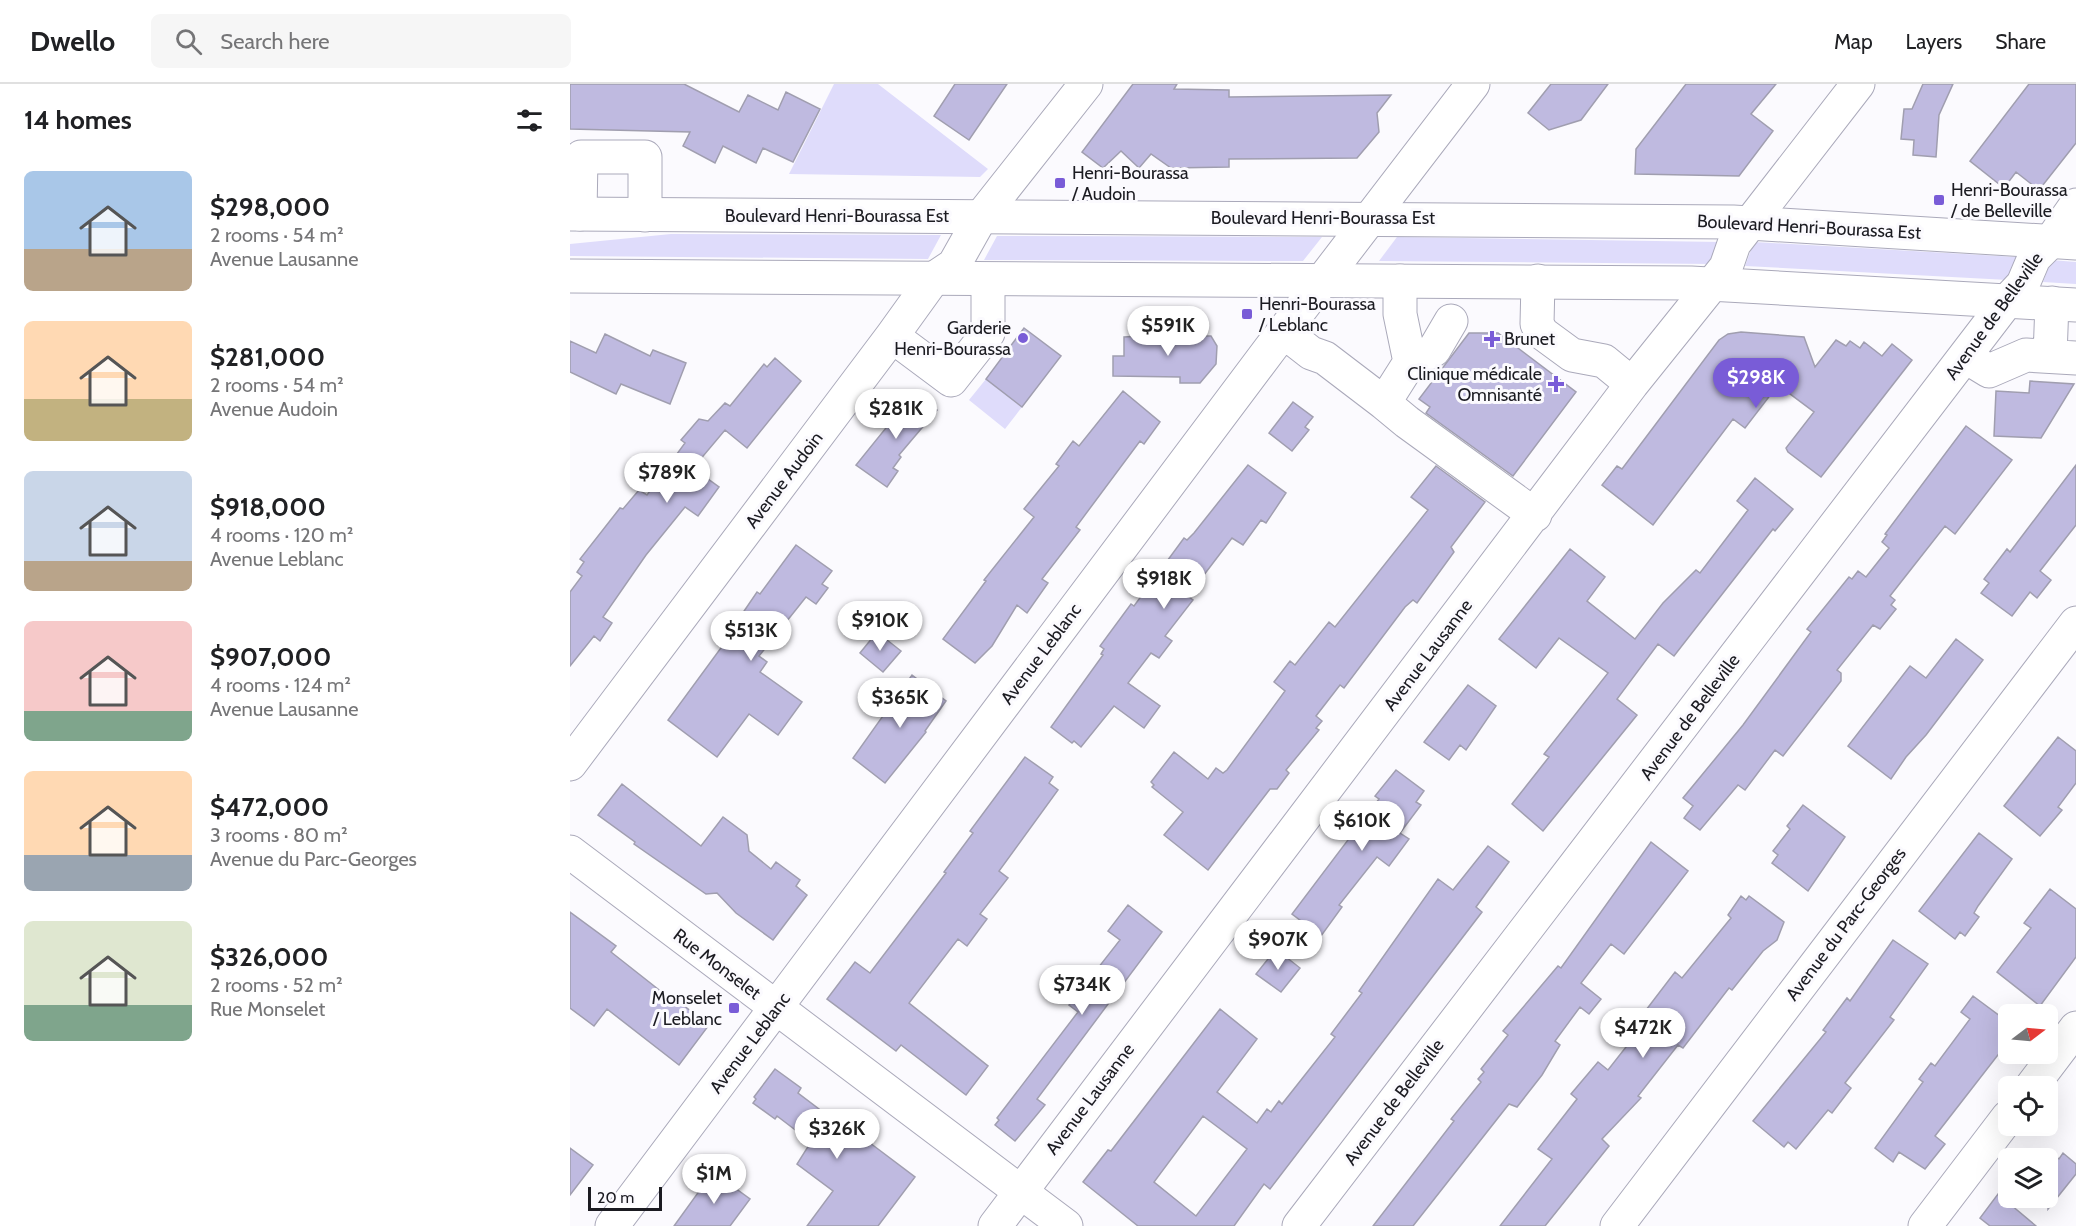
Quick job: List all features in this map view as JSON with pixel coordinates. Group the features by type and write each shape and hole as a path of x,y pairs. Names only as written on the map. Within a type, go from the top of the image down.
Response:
{"street":[{"name":"Avenue Audoin","path":"570,764 933,279 954,265 981,217 1086,84"},
{"name":"Avenue Leblanc","path":"612,1226 1473,84"},
{"name":"Avenue Lausanne","path":"994,1226 1535,515 1632,384 1710,284 1726,267 1734,244 1858,84"},
{"path":"575,214 580,157 645,157 645,215"},
{"name":"Avenue de Belleville","path":"1299,1226 2007,301 2023,284 2034,258 2064,242 2076,206"},
{"name":"Boulevard Henri-Bourassa Est","path":"575,214 1752,222 2064,242"},
{"path":"570,276 1710,284 2064,304 2063,357 2026,355 1989,371 1965,357"},
{"path":"892,336 951,380 988,333 988,280"},
{"path":"1400,281 1400,314 1410,362"},
{"path":"1538,281 1537,324 1542,333 1572,355 1604,361 1632,384"},
{"path":"1384,403 1410,362 1434,350 1451,321"},
{"path":"1284,332 1311,353 1325,358 1535,515"},
{"name":"Avenue du Parc-Georges","path":"1617,1226 2076,623"},
{"name":"Rue Monselet","path":"570,852 1066,1226"},
{"path":"2040,1076 2076,1028"},
{"path":"1925,1226 1998,1130"}],"shaded area":[{"path":"834,84 878,84 988,169 980,177 789,174"},
{"path":"671,234 941,235 928,259 570,256 570,244"},
{"path":"997,236 1322,237 1303,261 984,260"},
{"path":"1397,237 1721,242 1712,264 1379,261"},
{"path":"1754,242 2017,257 2008,280 1745,266"},
{"path":"2051,260 2076,262 2076,284 2043,282"},
{"path":"986,379 1022,407 1005,429 969,400"}],"building":[{"path":"570,84 684,84 739,112 748,95 778,110 786,92 820,109 793,162 763,148 756,163 723,146 715,163 683,146 690,132 570,129"},
{"path":"955,84 1007,84 969,140 934,116"},
{"path":"1133,84 1177,84 1174,89 1229,90 1229,97 1391,95 1377,113 1379,132 1357,158 1229,159 1229,167 1171,168 1151,154 1139,168 1121,151 1103,168 1082,152"},
{"path":"1551,84 1608,84 1581,120 1549,130 1528,113"},
{"path":"1686,84 1776,84 1751,114 1773,131 1739,176 1635,174 1636,149"},
{"path":"1923,84 1953,84 1939,115 1936,157 1913,155 1914,140 1901,139 1904,109 1912,109"},
{"path":"2029,84 2076,84 2076,143 2039,190 2016,172 2004,188 1970,161"},
{"path":"1024,328 1061,356 1022,407 986,379"},
{"path":"1180,330 1202,331 1202,336 1211,336 1217,346 1216,364 1200,383 1180,383 1180,377 1113,376 1113,356 1124,356 1124,337 1180,334"},
{"path":"1741,332 1804,337 1815,367 1836,340 1846,346 1850,341 1860,348 1864,342 1882,356 1892,344 1912,360 1821,477 1788,452 1786,448 1814,412 1778,385 1745,428 1733,419 1653,525 1602,485 1617,466 1622,469 1719,340 1728,334"},
{"path":"1469,333 1498,333 1576,392 1513,476 1426,413 1430,407 1419,399"},
{"path":"605,334 650,356 653,350 686,363 670,404 621,384 616,394 570,372 570,341 596,353"},
{"path":"775,358 801,381 747,448 725,430 693,468 719,487 698,516 685,507 646,555 603,617 612,623 600,641 594,636 570,666 570,592 582,576 577,572 584,562 580,559 620,508 623,509 639,490 647,495 685,443 681,440 699,419 708,421 725,403 730,406 764,364 767,367"},
{"path":"2030,381 2074,384 2041,438 1994,436 1996,391 2029,393"},
{"path":"1123,391 1160,422 1144,444 1140,441 1076,527 1080,530 1042,579 1048,583 1027,613 1017,605 992,646 975,663 943,639 986,581 984,580 1034,517 1024,509 1059,466 1056,464 1073,441 1079,446"},
{"path":"915,392 937,410 899,455 901,457 893,468 898,471 887,487 856,465"},
{"path":"1293,402 1313,417 1305,427 1309,430 1292,451 1269,433"},
{"path":"1966,426 2012,460 1955,534 1945,526 1890,596 1895,600 1891,605 1896,609 1880,629 1873,625 1837,670 1841,673 1841,681 1783,756 1775,750 1745,790 1738,785 1700,830 1684,818 1693,806 1683,798 1743,725 1811,632 1807,629 1849,577 1852,579 1858,571 1866,577 1889,548 1882,542 1887,535 1885,534"},
{"path":"1248,465 1286,493 1266,523 1261,520 1243,545 1232,538 1194,588 1189,597 1193,600 1165,636 1172,641 1159,658 1151,653 1128,683 1160,706 1144,728 1114,706 1081,747 1074,741 1072,743 1051,727 1103,655 1101,654 1104,649 1100,646 1131,604 1134,606 1184,538 1187,540 1194,533"},
{"path":"2076,465 2076,525 2040,571 2051,580 2037,598 2030,592 2012,616 1981,593 1989,583 1984,579 2007,549 2010,552"},
{"path":"1436,466 1485,502 1451,547 1454,552 1417,603 1413,600 1405,607 1344,688 1340,685 1316,716 1322,721 1316,728 1319,730 1286,770 1289,773 1277,789 1270,789 1208,870 1164,835 1183,812 1152,787 1154,785 1151,782 1174,752 1208,779 1216,768 1223,773 1227,770 1285,691 1274,682 1290,661 1295,665 1329,622 1335,627 1428,510 1411,497"},
{"path":"1755,478 1793,509 1775,531 1773,529 1674,656 1658,644 1617,699 1637,715 1543,831 1512,804 1549,757 1544,754 1608,673 1559,638 1536,668 1499,639 1570,549 1605,577 1587,601 1635,639 1663,603 1696,570 1700,573 1748,510 1737,501"},
{"path":"796,545 832,571 822,584 828,588 816,604 806,597 759,656 767,662 760,672 802,702 778,735 749,714 717,757 668,720 740,622 738,620 757,592 760,594"},
{"path":"877,632 901,651 883,672 860,653"},
{"path":"1956,639 1983,660 1891,779 1848,746 1910,666 1926,678"},
{"path":"912,675 946,701 926,732 885,783 853,758"},
{"path":"1468,685 1496,706 1466,750 1460,745 1449,760 1424,742"},
{"path":"2058,737 2076,751 2076,783 2058,807 2062,810 2040,836 2004,806"},
{"path":"1025,757 1053,777 1049,783 1058,790 999,871 1008,878 980,914 987,919 967,946 958,939 909,1003 988,1066 966,1095 901,1045 896,1051 827,999 855,962 870,973 946,873 944,872 973,833 970,831"},
{"path":"1396,770 1424,791 1416,802 1421,805 1400,833 1409,839 1389,866 1377,857 1339,905 1342,907 1321,936 1292,914 1379,799 1375,796"},
{"path":"622,784 701,846 723,817 747,835 749,851 771,869 776,862 800,880 796,886 807,895 773,940 736,913 717,893 706,894 634,844 635,842 598,815"},
{"path":"1803,805 1845,837 1808,891 1772,863 1778,855 1773,851 1790,829 1787,826"},
{"path":"1979,833 2012,859 1974,913 1979,917 1965,936 1960,932 1955,939 1919,911"},
{"path":"1651,842 1688,871 1624,954 1611,944 1581,983 1601,999 1589,1014 1580,1007 1555,1041 1560,1045 1542,1075 1517,1107 1509,1104 1413,1226 1373,1226 1454,1121 1451,1119 1481,1082 1478,1079 1484,1072 1481,1069 1508,1035 1503,1031 1558,966 1561,968"},
{"path":"1488,846 1509,862 1476,907 1482,912 1270,1189 1264,1184 1234,1226 1138,1226 1083,1182 1108,1150 1111,1151 1220,1009 1257,1039 1217,1092 1257,1123 1267,1109 1271,1112 1279,1101 1282,1104 1335,1037 1331,1034 1362,993 1359,991 1438,879 1453,890","holes":["1203,1116 1247,1149 1196,1216 1154,1182"]},
{"path":"2050,889 2076,909 2076,957 2041,1004 2037,1004 1997,972 2031,928 2024,923"},
{"path":"1741,896 1746,900 1749,896 1784,922 1777,940 1763,951 1732,990 1729,988 1683,1048 1678,1045 1638,1096 1641,1098 1602,1139 1609,1146 1545,1226 1500,1226 1552,1159 1538,1149 1577,1099 1571,1094 1598,1062 1608,1070 1648,1019 1643,1014 1675,972 1682,978 1731,918 1728,915"},
{"path":"1128,905 1162,932 1037,1099 1045,1105 1015,1141 995,1125 999,1120 997,1118 1078,1012 1069,1005 1120,940 1108,931"},
{"path":"570,912 616,946 611,952 677,1004 679,1002 709,1025 679,1065 607,1009 594,1026 570,1008"},
{"path":"1893,940 1928,964 1890,1017 1894,1020 1845,1083 1851,1088 1832,1113 1828,1110 1796,1149 1788,1142 1784,1147 1753,1121 1826,1032 1823,1030 1847,998 1850,1001"},
{"path":"1276,949 1300,968 1281,992 1256,974"},
{"path":"1973,996 1998,1015 1998,1055 1935,1136 1945,1144 1925,1169 1899,1152 1893,1162 1875,1148 1923,1082 1919,1079 1931,1063 1935,1066 1970,1019 1961,1012"},
{"path":"775,1069 801,1088 798,1093 868,1146 870,1143 915,1177 878,1226 807,1226 833,1191 797,1164 811,1142 777,1116 775,1119 753,1103 756,1099 754,1097"},
{"path":"570,1148 593,1165 570,1195"},
{"path":"2063,1153 2076,1164 2076,1174 2058,1196 2058,1158"},
{"path":"713,1172 750,1199 730,1226 674,1226"},
{"path":"1998,1194 1998,1208 2015,1208 2036,1226 1990,1226 1980,1218"}],"place":[{"name":"Henri-Bourassa / Audoin","path":"1060,183"},
{"name":"Henri-Bourassa / de Belleville","path":"1939,200"},
{"name":"Henri-Bourassa / Leblanc","path":"1247,314"},
{"name":"Garderie Henri-Bourassa","path":"1023,338"},
{"name":"Brunet","path":"1492,339"},
{"name":"Clinique médicale Omnisanté","path":"1556,384"},
{"name":"Monselet / Leblanc","path":"734,1008"}]}
